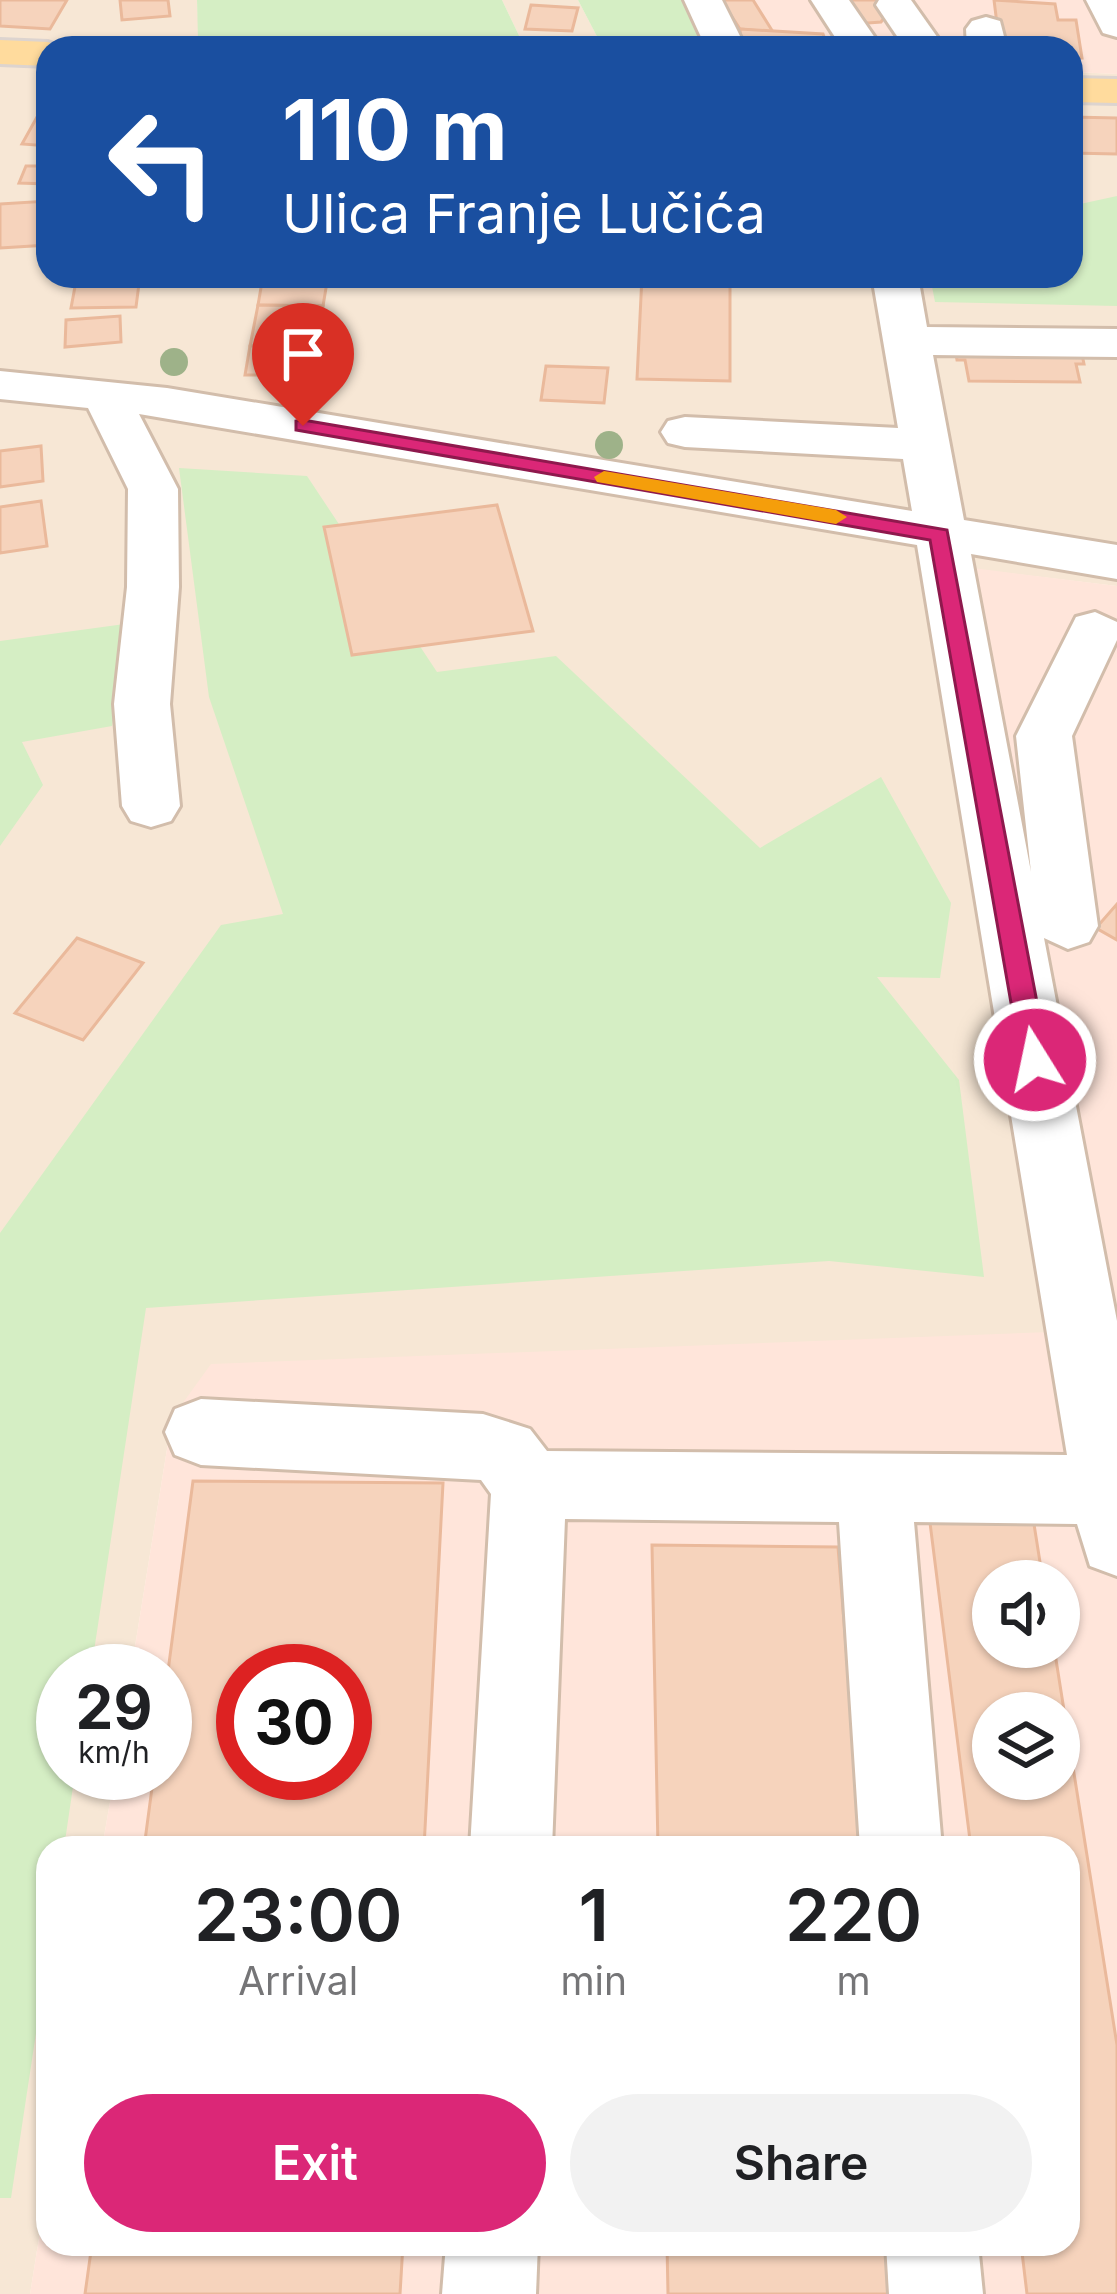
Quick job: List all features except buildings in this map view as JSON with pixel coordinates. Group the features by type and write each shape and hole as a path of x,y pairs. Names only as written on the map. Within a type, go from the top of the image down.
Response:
{"main road":[{"path":"0,52 36,54"},
{"path":"1083,90 1117,91"}],"street":[{"path":"703,0 720,36"},
{"path":"806,0 828,36"},
{"path":"830,0 854,36"},
{"path":"1105,0 1117,25"},
{"path":"529,1485 874,1488 1114,1507 1088,1266 976,736 946,536 897,288"},
{"path":"908,341 1117,343"},
{"path":"0,385 105,394 1117,562"},
{"path":"105,394 153,489 153,586 142,704 152,806"},
{"path":"686,432 926,445"},
{"path":"946,536 1078,615 1044,736 1068,926"},
{"path":"976,736 1044,736"},
{"path":"201,1432 483,1447 504,1453 529,1485 512,1836"},
{"path":"874,1488 901,1836"},
{"path":"489,2294 491,2256"},
{"path":"933,2256 936,2294"}],"shaded area":[{"path":"0,0 197,0 199,36 36,36 36,288 1083,288 1083,73 1117,74 1117,586 974,569 1104,1330 172,1418 135,1644 36,1644 36,1800 110,1800 104,1836 36,1836 36,2256 30,2294 0,2294"},
{"path":"502,0 578,0 597,36 519,36"},
{"path":"688,0 1117,0 1117,74 1083,73 1083,36 703,36"},
{"path":"973,568 1117,586 1117,2294 30,2294 36,2256 1080,2256 1080,1836 104,1836 110,1800 192,1800 192,1644 135,1644 172,1418 211,1364 1104,1330"}],"green space":[{"path":"197,0 502,0 519,36 198,36"},
{"path":"578,0 688,0 703,36 597,36"},
{"path":"1117,196 1117,306 935,302 932,288 1083,288 1083,203"},
{"path":"179,468 307,476 437,672 556,656 760,848 881,777 951,903 940,978 877,977 959,1080 984,1277 829,1261 146,1308 95,1644 36,1644 36,1800 71,1800 66,1836 36,1836 36,2033 11,2198 0,2198 0,1233 221,925 283,914 209,697"},
{"path":"132,623 112,726 22,742 43,785 0,846 0,641"}],"slow traffic":[{"path":"604,477 836,517"}],"route":[{"path":"303,426 940,535 1035,1060"}]}
